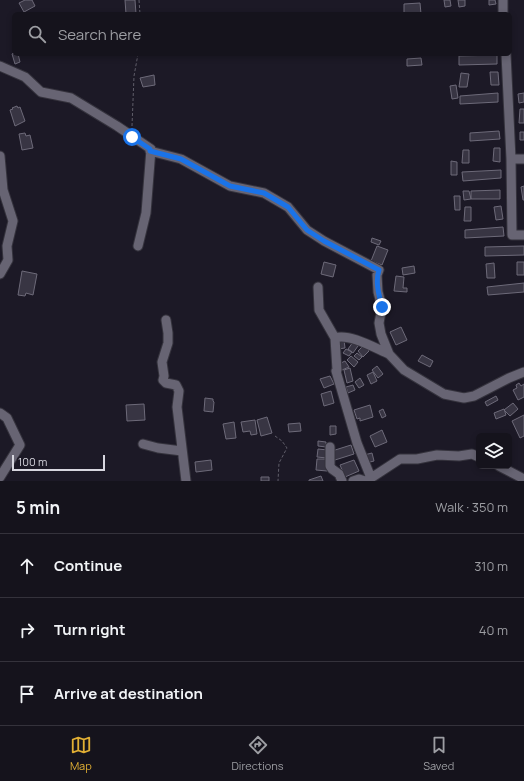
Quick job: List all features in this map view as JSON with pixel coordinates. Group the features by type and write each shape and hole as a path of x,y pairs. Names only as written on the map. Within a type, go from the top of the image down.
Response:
{"street":[{"path":"502,0 503,12"},
{"path":"506,56 511,160 512,235 524,235"},
{"path":"0,66 25,77 41,92 71,98 150,149 150,151 181,159 230,186 264,193 288,207 307,230 318,238 379,270 377,275 378,292 382,307 379,323 381,334 389,354 404,370 444,394 464,398 474,396 524,372"},
{"path":"138,246 146,213 150,151"},
{"path":"0,156 3,190 13,222 7,246 8,260 0,274"},
{"path":"511,160 524,159"},
{"path":"318,287 319,310 335,338 336,371 369,480"},
{"path":"166,320 168,343 162,362 164,376 163,380 166,383 176,385 179,391 177,407 186,481"},
{"path":"335,338 340,336 354,339 389,354"},
{"path":"0,413 7,418 20,445 0,477"},
{"path":"143,444 158,448 182,451"},
{"path":"330,447 330,466 338,474 342,481"},
{"path":"353,481 359,479 369,480 400,459 417,459 437,455 459,456 472,454 476,456"},
{"path":"505,469 524,479"}],"path":[{"path":"139,0 140,12"},
{"path":"132,137 134,76 138,56"},
{"path":"275,436 282,441 287,448 279,463 278,481"}],"building":[{"path":"25,0 32,0 35,6 24,12 19,3"},
{"path":"125,0 135,0 136,12 126,12"},
{"path":"444,0 450,0 451,6 445,7"},
{"path":"458,0 465,0 465,6 459,7"},
{"path":"489,0 495,0 496,4 489,5"},
{"path":"420,3 421,12 404,12 404,4"},
{"path":"13,56 18,56 20,62 15,64"},
{"path":"459,56 497,56 497,64 459,65"},
{"path":"421,58 422,65 407,66 407,59"},
{"path":"490,72 498,72 499,85 491,85"},
{"path":"461,73 469,74 467,87 459,87"},
{"path":"154,75 155,85 143,87 140,78"},
{"path":"456,85 458,98 452,99 450,86"},
{"path":"498,93 498,102 460,104 460,96"},
{"path":"524,93 524,102 519,103 518,94"},
{"path":"17,106 18,108 20,107 25,121 15,126 10,110"},
{"path":"520,109 524,109 524,123 519,123"},
{"path":"499,131 500,139 470,141 470,133"},
{"path":"520,132 524,132 524,140 520,140"},
{"path":"25,133 26,136 30,135 33,148 22,150 19,134"},
{"path":"494,148 500,148 500,162 493,161"},
{"path":"463,150 469,150 469,163 462,163"},
{"path":"451,161 457,162 457,175 451,175"},
{"path":"501,170 501,178 463,181 462,172"},
{"path":"524,186 524,200 523,200 521,187"},
{"path":"500,190 500,199 471,199 471,191"},
{"path":"463,191 469,191 471,199 464,200"},
{"path":"454,196 460,196 460,210 455,210"},
{"path":"501,206 503,219 496,220 494,207"},
{"path":"465,207 471,207 471,221 464,221"},
{"path":"503,227 504,236 465,238 465,230"},
{"path":"372,238 381,241 379,245 371,242"},
{"path":"377,246 388,250 382,265 371,261"},
{"path":"524,246 524,255 485,256 485,247"},
{"path":"324,262 336,265 333,277 321,274"},
{"path":"517,262 524,262 524,275 517,275"},
{"path":"494,263 495,278 487,278 486,264"},
{"path":"414,266 415,273 403,275 402,268"},
{"path":"22,271 37,274 33,295 26,293 25,296 18,295"},
{"path":"396,276 404,277 403,288 407,288 407,292 394,291"},
{"path":"524,283 524,292 488,295 487,287"},
{"path":"401,327 407,340 396,345 390,332"},
{"path":"338,340 344,340 345,348 338,349"},
{"path":"353,342 358,346 353,353 348,349"},
{"path":"364,345 369,351 363,357 358,351"},
{"path":"346,349 352,352 349,356 343,353"},
{"path":"357,353 362,357 359,360 354,356"},
{"path":"422,355 433,361 430,367 418,361"},
{"path":"351,356 358,362 354,367 347,360"},
{"path":"345,361 349,367 342,370 339,364"},
{"path":"377,366 383,374 378,378 372,370"},
{"path":"350,368 353,381 347,383 344,370"},
{"path":"373,372 377,381 371,384 367,375"},
{"path":"330,376 334,384 324,388 320,379"},
{"path":"360,378 364,385 359,388 355,382"},
{"path":"519,383 521,386 524,384 524,397 518,400 513,390 517,388 516,385"},
{"path":"353,385 355,390 348,393 346,387"},
{"path":"331,391 334,403 324,406 321,394"},
{"path":"496,396 498,400 487,406 485,402"},
{"path":"205,398 213,399 213,412 204,411"},
{"path":"513,403 518,409 510,416 504,410"},
{"path":"144,404 145,420 127,421 126,405"},
{"path":"370,405 373,417 360,421 360,418 357,419 354,410"},
{"path":"383,409 386,416 382,418 379,411"},
{"path":"504,409 506,415 496,419 494,413"},
{"path":"524,415 524,436 520,438 512,421"},
{"path":"267,417 272,433 261,436 257,420"},
{"path":"255,420 257,434 251,435 250,431 243,432 241,422"},
{"path":"234,422 236,438 226,439 223,424"},
{"path":"300,423 301,431 289,432 288,424"},
{"path":"330,426 336,426 336,434 330,435"},
{"path":"382,430 387,442 375,447 370,436"},
{"path":"318,441 326,442 326,447 318,446"},
{"path":"351,445 354,454 335,460 332,451"},
{"path":"318,449 328,450 327,458 317,457"},
{"path":"372,453 374,461 366,463 364,455"},
{"path":"317,459 327,459 327,471 316,470"},
{"path":"211,460 212,470 196,472 195,462"},
{"path":"354,460 359,471 345,477 340,465"},
{"path":"321,476 323,481 309,481 309,480"},
{"path":"261,477 269,477 269,481 261,481"}],"route":[{"path":"132,137 150,149 150,151 181,159 230,186 264,193 288,207 307,230 324,241 379,270 377,275 378,292 382,307"}]}
